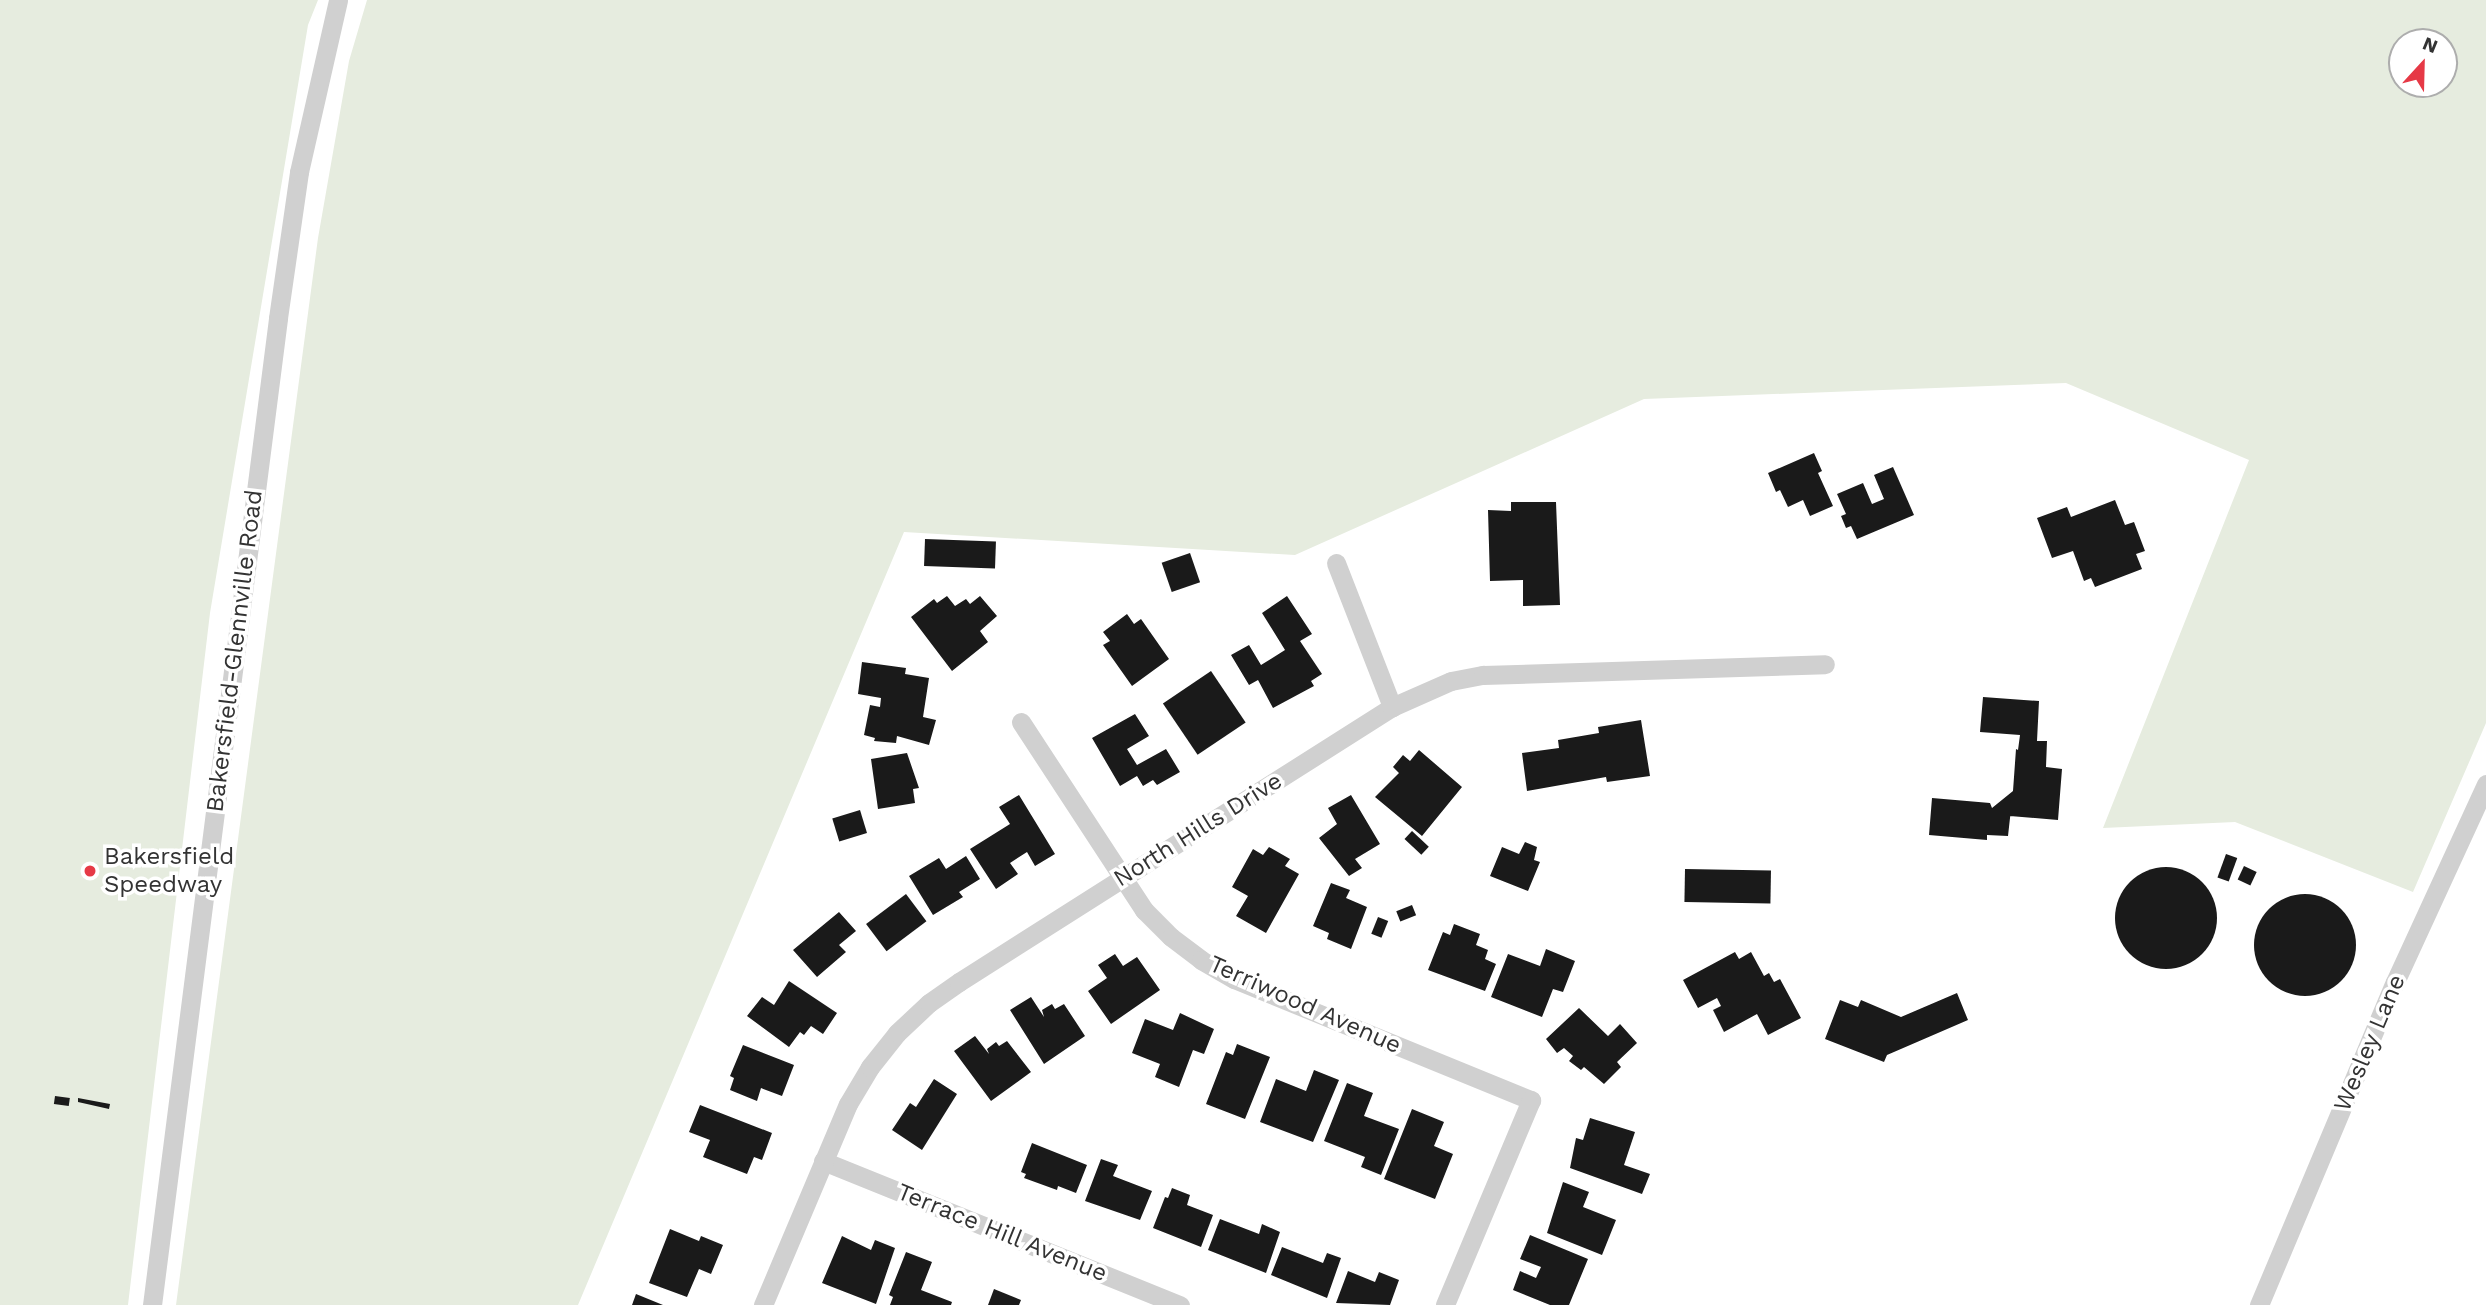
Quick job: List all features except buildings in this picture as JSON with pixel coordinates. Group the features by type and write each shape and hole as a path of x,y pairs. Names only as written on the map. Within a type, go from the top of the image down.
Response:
{"street":[{"name":"Bakersfield-Glennville Road","path":"152,1305 278,318 299,172 338,0"},
{"path":"1336,563 1392,707"},
{"name":"North Hills Drive","path":"762,1305 848,1104 870,1067 905,1026 959,982 1392,707 1451,681 1483,675 1825,664"},
{"name":"Terriwood Avenue","path":"1021,722 1121,879 1144,910 1171,937 1201,960 1234,979 1531,1100 1445,1305"},
{"name":"Wesley Lane","path":"2259,1305 2395,982 2486,784"},
{"name":"Terrace Hill Avenue","path":"823,1161 1180,1305"}],"shaded area":[{"name":"Bakersfield Speedway","path":"0,0 318,0 308,25 210,613 128,1305 0,1305"},
{"path":"367,0 2486,0 2486,723 2413,892 2235,822 2103,828 2249,460 2066,383 1644,399 1295,555 904,532 578,1305 176,1305 318,238 349,61"}],"place":[{"name":"Bakersfield Speedway","path":"90,871"}]}
